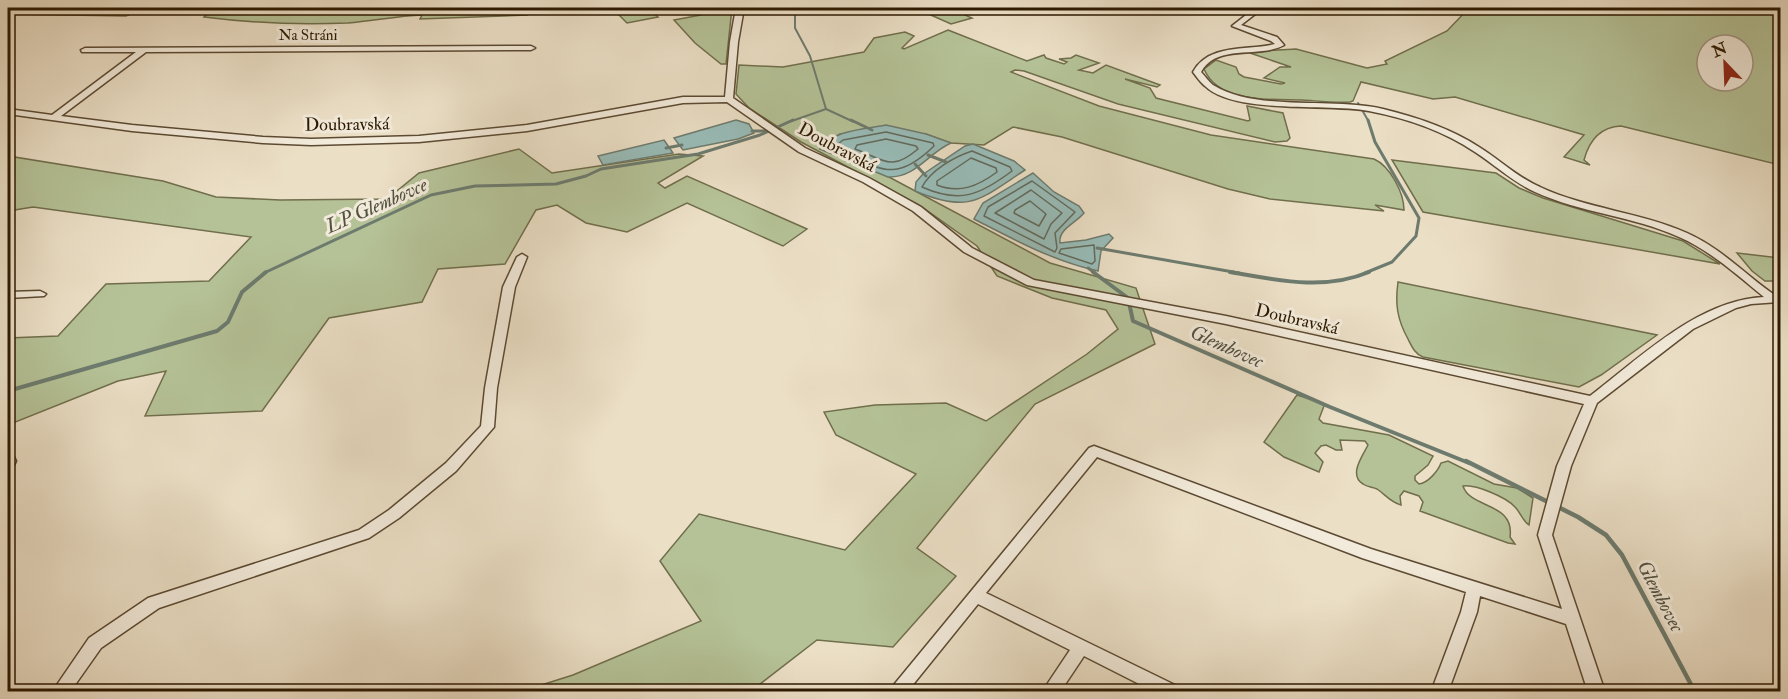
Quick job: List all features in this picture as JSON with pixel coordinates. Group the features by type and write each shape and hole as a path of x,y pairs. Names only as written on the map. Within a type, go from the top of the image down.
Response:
{"street":[{"path":"729,99 734,42 740,8"},
{"path":"1259,8 1236,26 1274,39 1280,45 1218,54 1200,63 1197,72 1200,78 1216,90 1245,100 1361,107 1423,124 1460,139 1524,183 1555,197 1681,234 1725,260 1777,300"},
{"name":"Na Stráni","path":"85,50 531,48"},
{"path":"52,119 144,50"},
{"name":"Doubravská","path":"8,112 52,119 263,140 311,142 419,140 527,128 683,100 729,99 802,150 866,180 907,204 968,250 1031,284 1227,320 1592,401"},
{"path":"60,692 95,643 154,603 364,534 394,514 451,467 487,427 491,387 509,287 522,257"},
{"path":"8,295 40,294"},
{"path":"1597,692 1545,535 1564,466 1592,401 1689,326 1731,306 1751,301 1777,300"},
{"path":"896,692 1094,451 1367,554 1572,619"},
{"path":"1439,692 1469,612 1474,588"},
{"path":"975,595 1173,692"},
{"path":"1050,692 1081,648"}],"green space":[{"path":"8,8 524,8 527,15 420,19 422,15 348,23 294,24 204,17 211,10 133,13 126,16 8,14"},
{"path":"612,8 647,8 658,17 627,23"},
{"path":"696,8 732,8 726,64 721,64 695,43 674,20 701,15"},
{"path":"915,8 949,8 972,18 951,24"},
{"path":"1469,8 1780,8 1780,165 1621,126 1601,132 1592,141 1584,160 1590,165 1564,157 1584,135 1455,97 1433,99 1361,82 1353,101 1350,102 1261,99 1233,94 1221,88 1211,80 1204,69 1216,60 1236,67 1239,74 1244,77 1281,84 1285,83 1264,78 1280,67 1291,67 1247,52 1296,49 1367,68 1387,64 1385,61 1447,31"},
{"path":"948,30 1027,61 1044,55 1046,58 1064,64 1067,62 1059,59 1076,55 1099,63 1079,70 1093,73 1106,65 1160,85 1157,87 1125,79 1150,88 1156,98 1248,121 1250,120 1247,106 1283,113 1290,138 1287,141 1275,142 1118,104 1024,71 1011,72 1099,106 1211,135 1374,159 1391,174 1402,196 1404,210 1375,205 1384,211 1270,199 1228,189 1062,137 1013,127 984,145 951,143 926,134 840,134 823,144 820,149 889,177 1050,263 1136,288 1155,344 1035,404 917,548 956,576 893,647 817,640 751,691 519,692 573,675 701,621 660,561 699,514 845,550 916,474 836,435 824,412 875,405 946,403 986,421 1087,354 1118,329 1106,310 1052,298 997,276 977,246 919,205 801,142 749,108 736,94 739,65 783,67 864,52 874,38 905,32 914,36 902,48 904,49"},
{"path":"519,149 552,173 679,154 703,156 658,183 665,188 687,176 807,229 783,246 687,203 627,232 586,223 557,205 536,210 505,264 438,269 422,302 329,318 262,411 145,416 166,371 118,381 8,425 8,338 58,336 106,284 209,281 251,237 33,207 8,211 8,156 163,181 216,197 280,200 387,199 419,173"},
{"path":"1392,160 1496,173 1519,188 1543,198 1683,241 1720,264 1423,212"},
{"path":"1737,253 1780,258 1780,281 1765,281 1752,271"},
{"path":"1398,282 1657,335 1601,375 1579,387 1423,357 1414,350 1401,325 1397,304"},
{"path":"1297,395 1320,402 1324,406 1319,419 1323,423 1389,435 1433,456 1428,465 1415,476 1419,484 1432,476 1441,463 1448,461 1494,484 1517,488 1533,498 1529,525 1511,503 1498,495 1475,487 1463,486 1474,499 1506,518 1510,526 1510,537 1515,544 1420,511 1423,502 1419,496 1404,491 1400,496 1401,505 1394,502 1377,489 1365,485 1357,476 1360,459 1368,445 1365,441 1340,440 1342,450 1326,445 1321,446 1315,453 1323,462 1319,472 1284,457 1264,442"}],"water":[{"path":"736,120 749,124 754,133 738,139 683,150 674,138"},
{"path":"886,125 926,134 951,143 906,174 888,177 820,149 840,134"},
{"path":"664,140 673,153 603,165 598,156"},
{"path":"973,144 1014,161 1025,170 984,196 973,200 949,202 915,191 916,182 922,175 965,146"},
{"path":"1033,173 1054,192 1079,206 1084,213 1065,230 1060,243 1109,234 1113,238 1101,251 1098,271 1050,256 974,219 983,203"}],"waterway":[{"name":"Glembovec","path":"795,8 795,28 810,56 826,109"},
{"path":"1358,103 1368,121"},
{"name":"LP Glembovce","path":"789,122 826,109"},
{"name":"Glembovec","path":"826,109 854,122"},
{"name":"LP Glembovce","path":"266,272 431,195 475,186 556,184 586,176 601,169 698,154 760,135 793,120"},
{"name":"Glembovec","path":"851,120 872,130"},
{"path":"1365,273 1392,262 1416,236 1419,218 1375,142 1368,121"},
{"name":"LP Glembovce","path":"752,131 768,131"},
{"path":"666,148 682,145"},
{"path":"928,155 946,162"},
{"name":"Glembovec","path":"915,164 926,176"},
{"path":"1097,248 1239,273"},
{"name":"Glembovec","path":"1088,268 1095,273"},
{"name":"LP Glembovce","path":"8,391 217,331 228,322 242,292 266,272"},
{"name":"Glembovec","path":"1093,272 1128,298 1133,321 1330,407 1469,463"},
{"path":"1230,272 1300,282 1335,281 1369,272"},
{"name":"Glembovec","path":"1466,461 1578,517 1606,535 1622,555 1695,692"}]}
